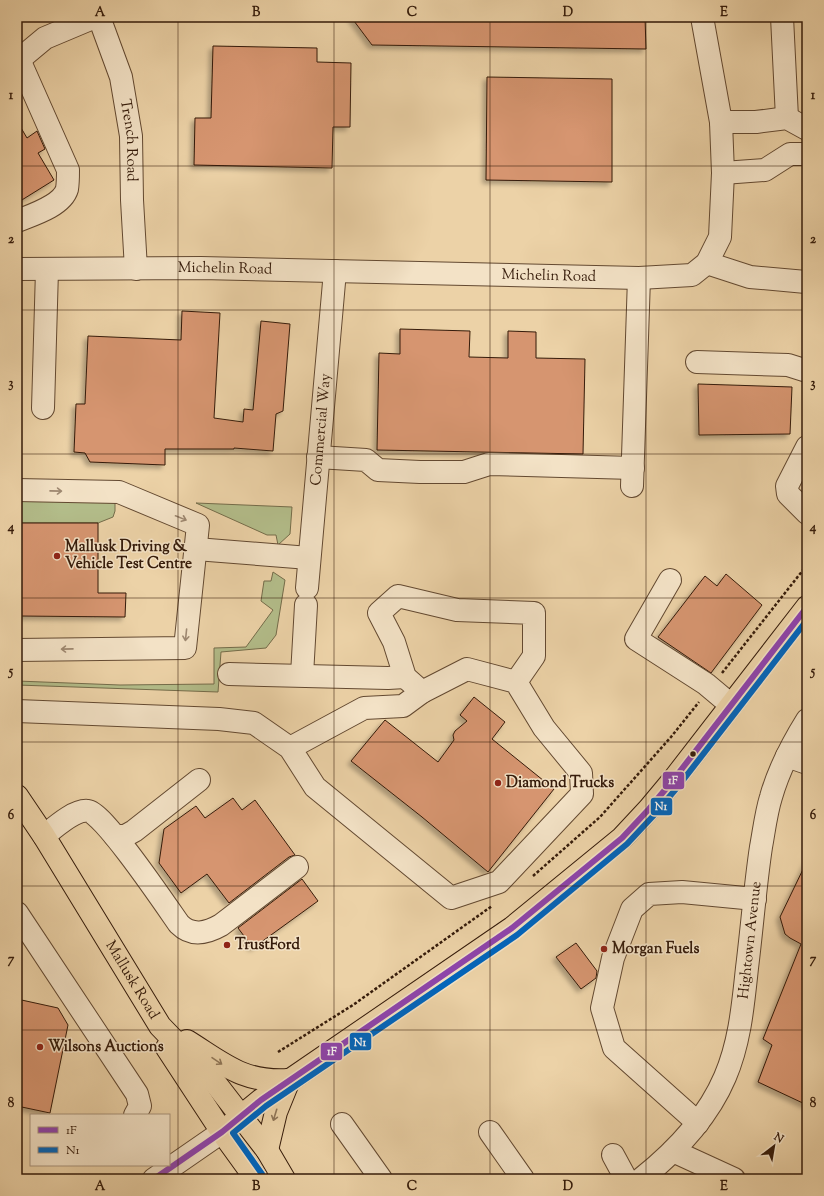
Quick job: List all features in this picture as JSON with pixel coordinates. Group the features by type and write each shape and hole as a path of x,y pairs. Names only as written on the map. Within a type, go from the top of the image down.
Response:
{"main road":[{"path":"222,1132 261,1100 289,1080 512,928 622,838 669,785 807,607"},
{"name":"Mallusk Road","path":"17,796 44,836 160,1026 216,1084 267,1150 284,1179"},
{"path":"160,1026 199,1049 222,1065 240,1073 272,1082 289,1080"},
{"path":"160,1026 166,1046 222,1132 256,1179"},
{"path":"267,1150 276,1112 289,1080"}],"street":[{"path":"17,222 59,202 67,190 68,180 68,170 19,59 46,38 95,17"},
{"name":"Trench Road","path":"99,17 121,77 131,136 132,200 136,269"},
{"name":"Michelin Road","path":"17,269 200,268 639,278 692,275 707,263 720,237 723,173 721,122 702,17"},
{"path":"782,17 787,118"},
{"path":"721,122 756,122 787,118 807,129"},
{"path":"723,173 765,170 790,154 807,154"},
{"path":"707,263 750,277 806,282"},
{"path":"43,408 47,270"},
{"name":"Commercial Way","path":"302,675 309,558 335,271"},
{"path":"318,457 366,460 378,470 464,472 489,464 632,477 639,278"},
{"path":"697,362 788,365 807,371"},
{"path":"807,447 786,486 788,494 807,513"},
{"path":"17,490 119,492 198,525 185,648 17,650"},
{"path":"196,549 309,558"},
{"path":"670,580 636,639 710,688 731,705"},
{"path":"422,692 405,677 394,642 379,613 398,596 457,610 534,613 534,656 516,682"},
{"path":"17,711 219,719 254,723 290,748 315,786 451,898 499,882 582,794 581,773 544,728 516,682 467,669 422,692 403,706 364,708 290,748"},
{"path":"229,674 388,678 405,677"},
{"name":"Hightown Avenue","path":"641,1179 673,1151 698,1123 725,1077 735,1049 742,1017 758,869 770,798 787,756 806,723"},
{"path":"787,756 807,763"},
{"path":"115,836 125,836 134,831 199,780"},
{"path":"44,836 72,816 83,811 94,813 115,836 179,924 184,930 192,932 201,933 210,931 221,925 297,867"},
{"path":"698,1123 614,1048 602,1008 613,958 632,909 649,894 682,892 755,899"},
{"path":"17,913 137,1094 140,1106 136,1114"},
{"path":"342,1124 381,1179"},
{"path":"154,1179 222,1132"},
{"path":"490,1132 523,1179"},
{"path":"673,1151 729,1178"},
{"path":"613,1155 626,1179"}],"path":[{"path":"528,880 600,817 671,737 807,565"},
{"path":"278,1052 354,1005 496,903"}],"green space":[{"path":"17,495 110,498 115,503 115,511 113,517 98,523 17,523"},
{"path":"196,503 292,507 290,534 278,545 276,535 267,535"},
{"path":"273,572 285,580 276,635 266,648 221,652 218,692 17,685 17,681 120,685 214,684 214,648 246,647 273,610 261,601 264,581 271,581"}],"building":[{"path":"351,17 645,17 646,49 372,45"},
{"path":"213,46 317,48 317,62 351,63 350,127 333,127 332,168 194,165 195,118 211,118"},
{"path":"487,77 612,79 612,182 486,180"},
{"path":"17,121 27,138 37,131 45,149 38,153 54,180 17,203"},
{"path":"182,311 220,313 214,418 243,422 244,409 253,410 261,321 290,324 283,411 276,414 273,451 234,448 165,449 165,465 90,462 85,453 74,452 76,404 85,404 88,336 181,340"},
{"path":"400,329 470,331 469,357 508,358 508,331 536,332 536,358 585,359 583,454 377,450 379,353 400,354"},
{"path":"698,384 792,387 790,434 699,435"},
{"name":"Mallusk Driving & Vehicle Test Centre","path":"17,523 98,523 98,593 126,593 125,617 20,616 20,589 17,589"},
{"path":"726,574 762,605 711,673 658,637 705,576 717,586"},
{"name":"Diamond Trucks","path":"474,697 505,722 492,739 554,789 488,872 351,761 385,720 438,762 454,740 453,735 455,731 467,721 460,715"},
{"path":"233,798 242,810 255,800 295,855 289,857 229,903 207,874 181,893 159,863 164,829 196,806 205,818"},
{"path":"807,861 807,1105 758,1082 772,1045 763,1039 801,944 785,934 780,917"},
{"path":"302,879 318,901 253,948 238,928"},
{"path":"576,943 597,971 596,978 581,989 556,957"},
{"name":"Wilsons Auctions","path":"17,999 58,1008 68,1025 50,1113 17,1106"}],"transit line":[{"name":"1F","path":"154,1179 222,1132 261,1100 512,928 622,838 674,779 807,607"},
{"name":"N1","path":"262,1174 233,1133 266,1106 517,935 627,844 680,784 807,620"}],"place":[{"name":"Mallusk Driving & Vehicle Test Centre","path":"57,556"},
{"name":"Diamond Trucks","path":"498,783"},
{"name":"TrustFord","path":"227,945"},
{"name":"Morgan Fuels","path":"604,949"},
{"name":"Wilsons Auctions","path":"40,1047"}]}
